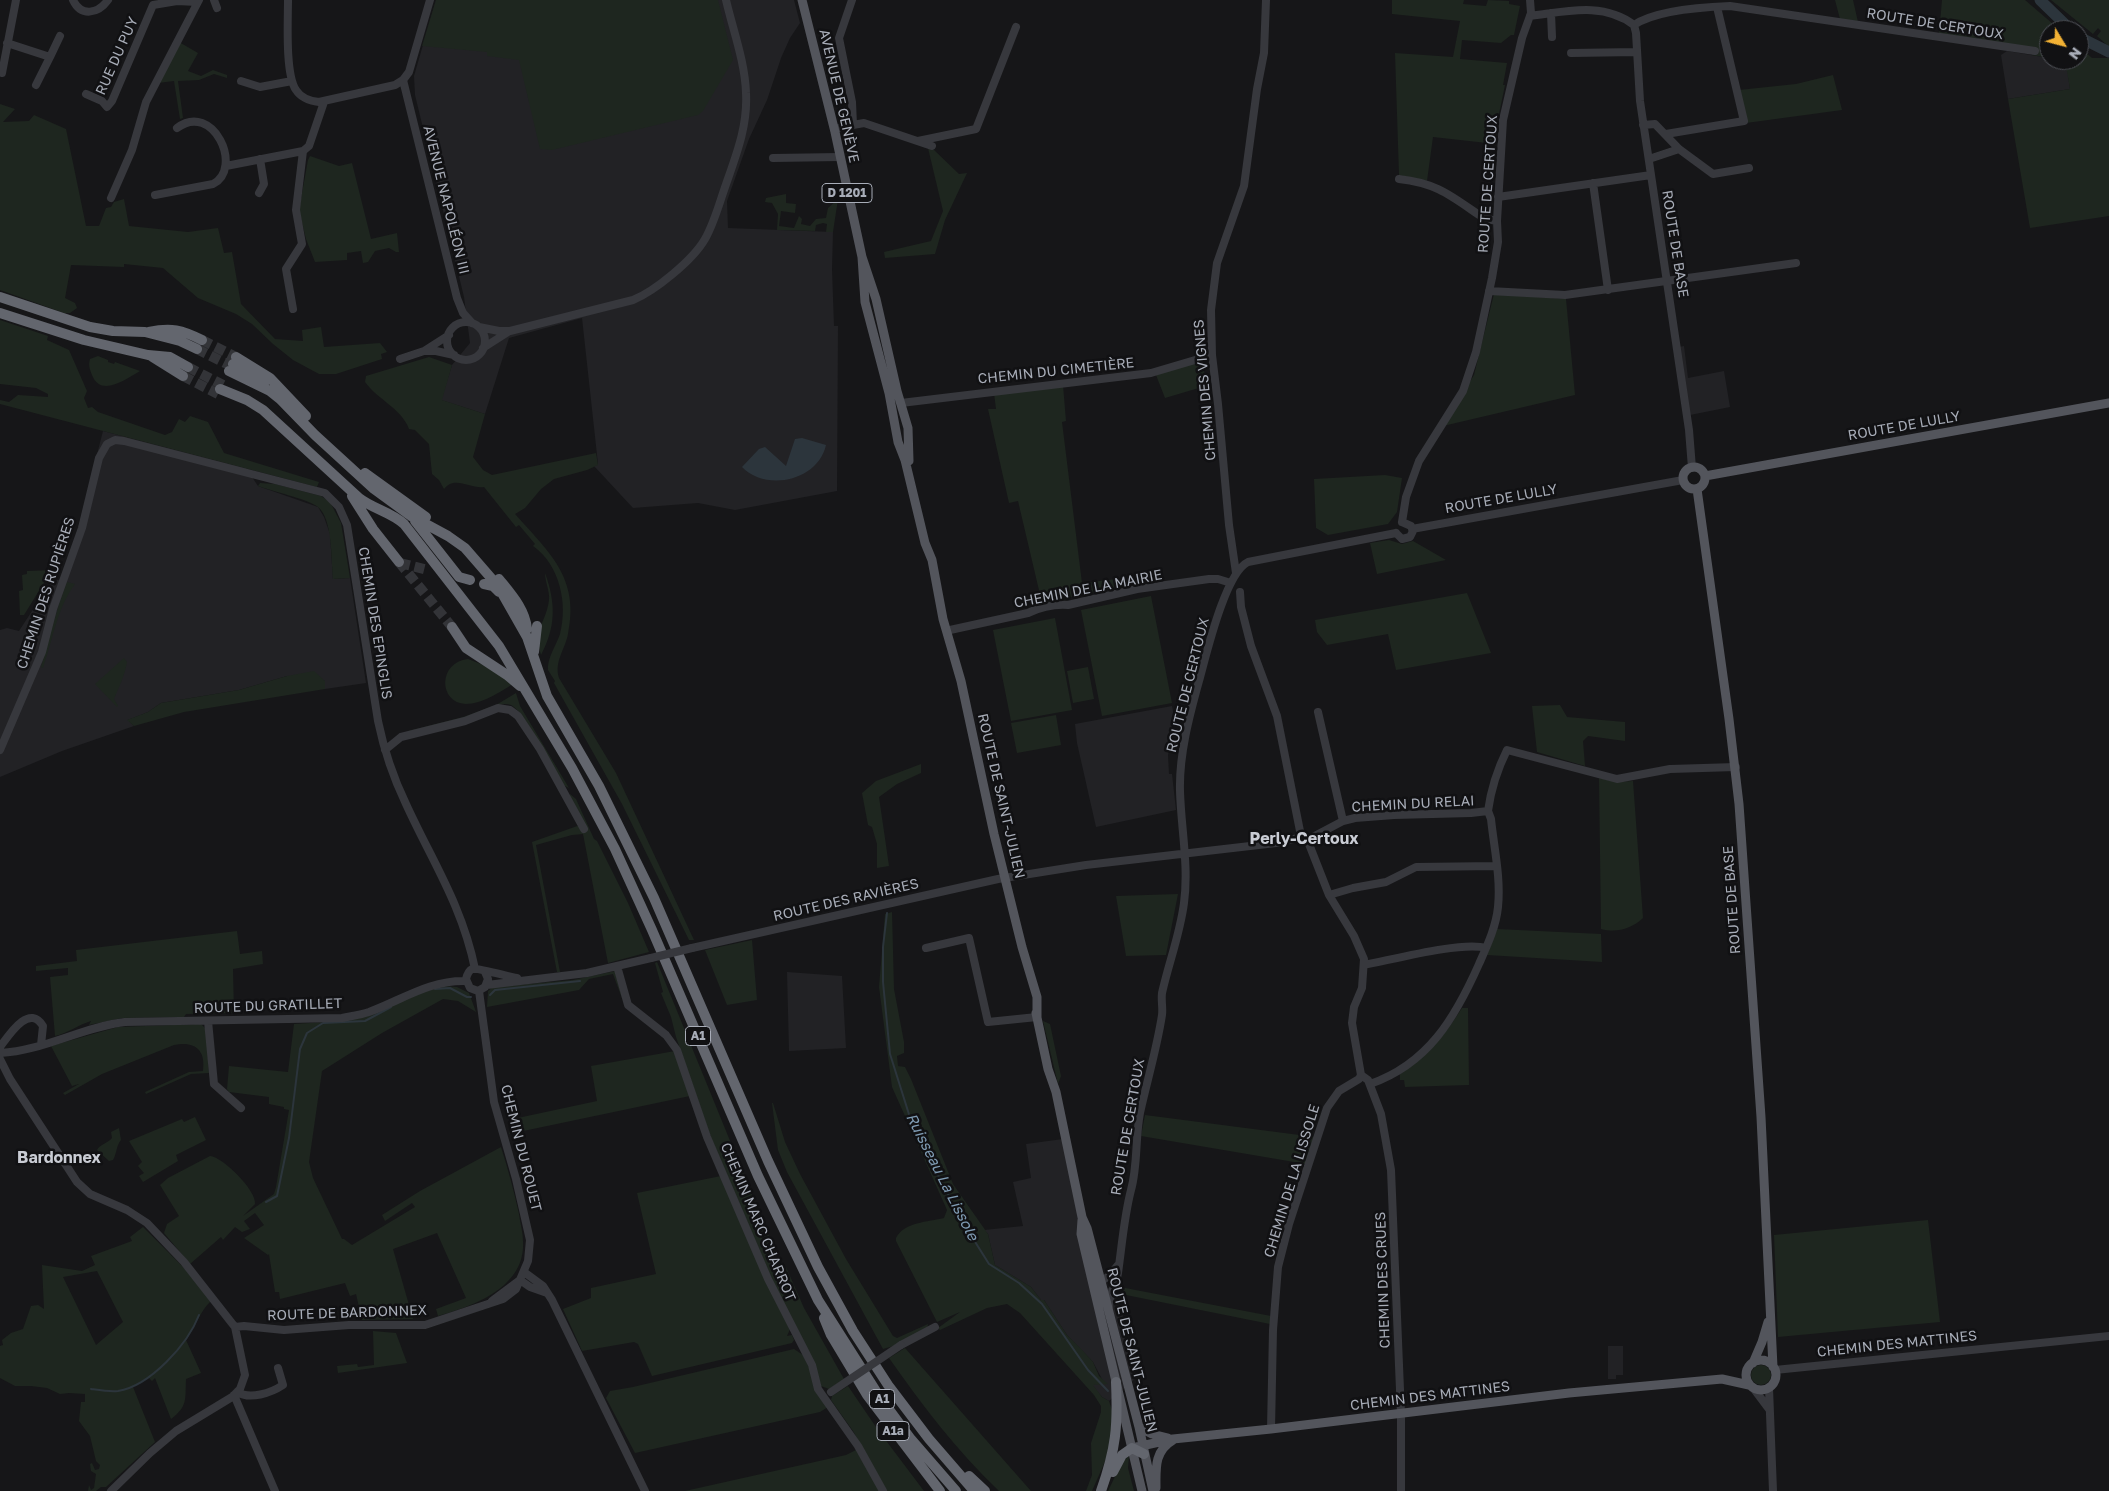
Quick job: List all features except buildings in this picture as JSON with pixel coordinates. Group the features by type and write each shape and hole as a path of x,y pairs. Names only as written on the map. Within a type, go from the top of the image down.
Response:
{"highway":[{"path":"0,297 99,329 146,332 198,347 186,333 165,328 146,332"},
{"path":"0,313 84,340 148,355 170,357 186,371 148,355"},
{"path":"527,637 498,586 465,548 448,536 411,516 356,474 270,392 256,376 233,364 270,378 313,423 368,475 419,513 457,535 471,546 515,599 524,616 527,637 534,658"},
{"path":"220,389 226,397 247,400 270,416 349,490 368,504 400,520 499,646 528,695"},
{"path":"349,490 373,529 400,562"},
{"path":"411,516 459,577 470,580"},
{"path":"428,570 443,575"},
{"path":"484,584 493,586 503,596"},
{"path":"534,658 537,626"},
{"path":"452,627 466,648 507,675 528,695"},
{"name":"A1","path":"534,658 548,696 599,786 654,898 771,1169 818,1268 862,1346 899,1401 974,1491"},
{"name":"A1","path":"528,695 576,775 618,857 669,967 774,1212 818,1300 884,1403 956,1491"},
{"name":"A1a","path":"818,1300 831,1335 867,1395 940,1491"},
{"path":"1103,1488 1112,1466 1117,1426 1116,1382"},
{"path":"929,1439 985,1491"},
{"path":"1112,1466 1122,1455 1137,1446"}],"main road":[{"name":"AVENUE DE GENÈVE","path":"802,0 834,129 869,289 883,325"},
{"name":"AVENUE DE GENÈVE","path":"869,289 865,302 872,329"},
{"name":"ROUTE DE SAINT-JULIEN","path":"883,325 890,362 898,442 905,460 932,560 943,619 949,632"},
{"name":"ROUTE DE SAINT-JULIEN","path":"872,329 884,378 901,402 908,428 909,461 961,681 994,834 1028,964 1026,976 1048,1069 1056,1092 1082,1217 1081,1234 1097,1283 1109,1311 1139,1427 1137,1446 1142,1491"},
{"path":"874,340 885,337"},
{"name":"ROUTE DE LULLY","path":"1704,476 2109,402"},
{"path":"1692,468 1699,469 1704,476 1703,484 1697,489 1690,488 1683,480 1684,473 1692,468"},
{"name":"ROUTE DE BASE","path":"1697,489 1736,766 1761,1118 1774,1369"},
{"name":"ROUTE DE SAINT-JULIEN","path":"1097,1283 1116,1382 1154,1491"},
{"name":"ROUTE DE BASE","path":"1750,1366 1762,1342 1770,1312"},
{"path":"1765,1361 1774,1369 1775,1380 1769,1388 1761,1390 1752,1387 1746,1377 1750,1366 1765,1361"},
{"name":"CHEMIN DES MATTINES","path":"1137,1446 1175,1438 1271,1429 1544,1396 1722,1379 1750,1366"},
{"name":"CHEMIN DES MATTINES","path":"1722,1379 1752,1387"},
{"path":"1139,1427 1152,1434 1175,1438"},
{"path":"1154,1491 1158,1455 1175,1438"}],"street":[{"path":"2,73 16,0"},
{"path":"73,0 80,9 89,12 99,9 108,0"},
{"path":"288,0 289,66 292,81 297,91 303,97 324,102 390,87 403,80 409,72 430,0"},
{"path":"400,359 424,351 449,335 458,324 476,325 492,330 510,330 621,304 644,296 660,285 697,250 705,240 741,140 746,110 744,74 726,0"},
{"path":"852,0 839,38 852,102 853,125"},
{"name":"CHEMIN DES VIGNES","path":"1236,573 1229,525 1212,355 1211,310 1214,280 1220,253 1244,186 1257,89 1264,53 1266,0"},
{"name":"ROUTE DE CERTOUX","path":"1402,522 1406,497 1419,461 1466,386 1476,352 1498,237 1496,221 1503,120 1518,54 1532,8 1530,0"},
{"path":"111,198 132,150 146,102 198,1"},
{"name":"RUE DU PUY","path":"86,94 102,101 107,107 112,100 153,5 198,1"},
{"path":"1666,134 1744,122 1717,7"},
{"name":"ROUTE DE CERTOUX","path":"1634,25 1639,21 1668,14 1717,7 1754,10 2035,51"},
{"path":"1530,16 1590,9 1620,17 1634,25"},
{"path":"1551,13 1552,37"},
{"name":"ROUTE DE BASE","path":"1634,25 1643,125 1667,282 1692,468"},
{"path":"918,141 976,129 1016,27"},
{"path":"36,86 60,36"},
{"path":"7,43 50,57"},
{"path":"1571,53 1637,52"},
{"name":"AVENUE NAPOLÉON III","path":"403,80 457,298 463,313 476,325"},
{"path":"241,81 260,87 292,81"},
{"path":"293,309 286,269 302,244 296,210 304,152 309,146 324,102"},
{"path":"155,195 213,184 226,166 220,139 212,128 206,124 194,122 182,124 178,128"},
{"path":"834,129 864,123 932,146"},
{"path":"1643,125 1655,124 1679,149 1713,174 1749,168"},
{"path":"1649,159 1679,149"},
{"path":"226,166 304,152"},
{"path":"773,158 840,158"},
{"path":"259,193 264,184 260,159"},
{"path":"1498,197 1651,175"},
{"path":"1399,179 1418,181 1436,186 1480,215 1496,221"},
{"path":"1592,183 1608,290"},
{"path":"1489,291 1565,295 1667,282 1796,262"},
{"path":"424,351 436,351 470,359 478,356 483,348 485,336 476,325"},
{"path":"483,348 510,330"},
{"path":"449,335 448,346 454,355"},
{"name":"CHEMIN DU CIMETIÈRE","path":"901,402 1151,373 1212,355"},
{"name":"CHEMIN DES EPINGLIS","path":"109,442 124,441 277,480 320,492 335,501 341,510 346,525 378,721 385,750 405,803 453,898 475,969"},
{"name":"CHEMIN DES RUPIÈRES","path":"0,750 42,652 53,609 81,530 99,458 103,448 109,442"},
{"name":"ROUTE DE LULLY","path":"1412,529 1683,480"},
{"path":"1402,522 1410,524 1412,529 1410,536 1405,539 1400,538 1396,533 1396,527 1402,522"},
{"path":"1236,573 1242,565 1250,561 1396,533"},
{"name":"ROUTE DE CERTOUX","path":"1109,1311 1109,1300 1118,1275 1127,1202 1132,1188 1140,1114 1162,1016 1161,998 1184,907 1186,884 1180,792 1182,756 1208,652 1236,573"},
{"name":"CHEMIN DE LA MAIRIE","path":"949,632 1058,604 1068,605 1137,590 1214,578 1231,583"},
{"path":"1240,592 1241,607 1251,646 1277,716 1300,832 1305,839 1329,895 1359,945 1364,965 1362,988 1354,1007 1352,1023 1361,1075"},
{"path":"385,750 401,737 465,721 498,708 510,710 518,716 540,749 584,829"},
{"name":"CHEMIN DU RELAI","path":"1318,712 1342,821"},
{"name":"CHEMIN DU RELAI","path":"1006,878 1086,865 1305,839 1342,821 1394,815 1488,811 1500,761 1507,750 1617,778 1670,769 1736,766"},
{"path":"1370,1084 1399,1071 1423,1053 1451,1019 1470,984 1486,948 1498,908 1496,866 1491,819 1488,811"},
{"path":"1329,895 1352,888 1381,883 1416,867 1496,866"},
{"name":"ROUTE DES RAVIÈRES","path":"616,966 1006,878"},
{"path":"926,948 969,938 988,1022 1037,1016"},
{"path":"1364,965 1448,949 1479,946 1486,948"},
{"path":"524,979 475,969 467,974 466,981 471,989 479,991 487,985 524,979 550,978 616,966"},
{"name":"CHEMIN MARC CHARROT","path":"616,966 628,1004 666,1035 677,1050 708,1137 768,1280 805,1352 814,1373 818,1389 858,1446 882,1491"},
{"path":"485,972 488,977 487,985"},
{"name":"ROUTE DU GRATILLET","path":"0,1053 40,1045 118,1023 342,1018 368,1012 430,986 450,981 466,981"},
{"name":"CHEMIN DU ROUET","path":"479,991 494,1102 516,1179 529,1236 529,1256 520,1280"},
{"path":"0,1047 21,1021 29,1017 36,1018 43,1026 40,1045"},
{"path":"208,1021 214,1084 242,1108"},
{"path":"0,1059 10,1079 77,1182 90,1194 128,1210 148,1223 184,1262 235,1327 245,1371 243,1383 236,1394 169,1436 111,1491"},
{"name":"CHEMIN DES CRUES","path":"1361,1075 1368,1080 1381,1114 1391,1170 1401,1414 1401,1491"},
{"name":"CHEMIN DE LA LISSOLE","path":"1271,1429 1273,1330 1277,1277 1283,1246 1327,1108 1339,1092 1361,1075"},
{"path":"1097,1283 1109,1276 1118,1265"},
{"path":"524,1272 543,1286 562,1319 645,1491"},
{"path":"520,1280 530,1287 547,1293"},
{"name":"ROUTE DE BARDONNEX","path":"235,1327 244,1326 284,1330 349,1325 418,1326 438,1322 490,1302 503,1299 516,1289 520,1280"},
{"path":"824,1397 901,1345 935,1326"},
{"name":"CHEMIN DES MATTINES","path":"1774,1369 2109,1336"},
{"path":"236,1394 243,1396 268,1392 283,1386 278,1368"},
{"path":"1752,1387 1769,1409"},
{"path":"1769,1388 1773,1491"},
{"path":"236,1394 275,1491"}],"shaded area":[{"path":"436,0 794,0 800,23 790,38 781,58 767,100 749,139 727,201 728,228 833,232 834,326 838,326 837,491 735,510 698,503 633,508 594,466 598,464 582,318 509,338 485,414 441,400 452,365 470,343 464,297 415,95 414,76"},
{"path":"436,0 718,0 733,60 703,111 698,115 552,150 540,149 519,60 487,56 487,52 422,46"},
{"path":"1392,0 1464,0 1463,4 1486,6 1488,0 1509,1 1509,4 1520,6 1514,35 1511,35 1501,43 1462,40 1460,59 1507,63 1496,144 1433,137 1427,181 1399,175 1395,53 1453,57 1460,21 1392,14"},
{"path":"1835,0 1853,0 1858,22 1840,19"},
{"path":"1942,0 2025,0 2048,20 2039,20 2039,56 2032,55 2033,49 1939,34"},
{"path":"2051,0 2109,0 2109,47 2097,36 2101,31 2098,28 2093,34 2089,31 2089,20 2076,20"},
{"path":"179,42 198,53 188,71 201,76 213,70 227,75 227,78 214,74 199,80 178,81 183,118 180,119 174,81 158,83"},
{"path":"2007,51 2039,56 2039,70 2067,70 2070,89 2008,99 2001,55"},
{"path":"2089,55 2092,58 2109,58 2109,216 2030,228 2008,99 2070,89 2067,70 2089,70"},
{"path":"1833,75 1842,110 1746,123 1739,90 1796,84"},
{"path":"0,104 15,109 3,122 29,121 34,115 66,129 86,226 99,226 106,208 111,207 114,202 124,199 129,226 188,232 218,228 224,253 232,252 241,304 275,339 303,341 302,330 321,327 324,347 380,343 387,352 381,354 382,359 336,374 319,374 293,360 252,324 236,314 198,298 163,268 124,264 124,267 71,265 65,298 75,303 77,308 70,313 64,313 0,290"},
{"path":"928,148 933,149 959,174 967,173 945,220 935,254 885,258 884,252 931,241 943,211"},
{"path":"310,156 339,166 352,163 371,239 397,233 399,252 389,248 375,251 368,262 363,263 361,251 347,253 347,260 315,262 306,239 299,210"},
{"path":"786,194 786,203 796,204 795,213 781,211 779,226 794,228 799,216 802,219 801,224 810,226 816,219 826,218 828,208 838,199 833,232 826,232 827,224 823,223 816,225 815,231 777,230 778,214 772,203 765,202 766,198"},
{"path":"1494,294 1566,299 1575,395 1443,426 1474,375"},
{"path":"0,320 48,336 47,340 69,350 87,391 84,398 88,408 92,407 98,412 165,435 172,432 179,419 185,422 190,416 208,422 224,453 319,482 317,487 0,404 0,400 9,402 18,395 48,397 48,394 36,388 0,384"},
{"path":"1684,346 1688,378 1724,371 1730,407 1690,415 1679,347"},
{"path":"98,356 108,360 108,362 114,364 115,362 140,371 114,385 101,385 96,382 89,366 90,359"},
{"path":"429,357 452,365 442,400 485,414 473,457 483,470 492,475 596,453 598,465 554,479 541,489 525,508 515,514 559,567 570,597 571,614 567,640 558,666 559,678 616,773 694,940 689,940 622,804 548,670 550,656 560,634 563,610 560,586 556,574 542,554 533,546 535,544 519,525 516,527 484,487 453,483 444,489 439,480 432,474 429,444 415,430 409,429 401,416 365,382 366,376"},
{"path":"1200,360 1209,385 1165,398 1156,375"},
{"path":"1063,385 1066,421 1062,422 1082,583 1152,575 1152,581 1042,603 1018,501 1009,503 988,409 996,409 994,393"},
{"path":"103,431 246,468 258,486 318,507 330,534 333,579 350,578 366,683 325,689 325,681 287,676 239,690 161,703 148,712 128,720 134,726 62,751 0,777 0,630 7,628 19,631 49,585 54,580 60,580 77,532"},
{"path":"802,438 826,445 821,457 813,467 802,474 790,479 777,481 752,475 742,467 759,449 765,447 786,466 795,439"},
{"path":"1385,475 1402,478 1397,512 1388,524 1328,535 1316,528 1314,479"},
{"path":"260,483 275,484 321,496 330,502 341,523 350,578 333,579 329,530 323,513 318,507 298,498 258,486"},
{"path":"1389,540 1402,544 1413,541 1446,560 1377,574 1370,543"},
{"path":"56,570 57,572 45,581 24,615 20,615 19,591 23,590 22,575 27,574 27,571"},
{"path":"545,573 553,605 553,615 550,635 541,655 538,638 549,600"},
{"path":"67,582 75,584 60,613 43,668 41,667"},
{"path":"1467,593 1491,653 1396,670 1388,634 1327,645 1317,632 1315,620"},
{"path":"1151,596 1172,703 1102,716 1081,610"},
{"path":"1055,618 1072,710 1011,721 993,630"},
{"path":"124,658 127,662 126,667 114,699 117,707 95,684"},
{"path":"468,659 486,666 513,684 478,702 466,704 457,702 450,697 446,690 447,674 451,667 458,662"},
{"path":"1088,667 1094,699 1073,703 1067,671"},
{"path":"314,671 325,681 325,689 184,712 134,726 127,720 148,712 161,703 239,690 287,676"},
{"path":"516,693 520,706 569,788 563,785 531,729 511,705 500,705 464,719 408,733 408,731 463,717 496,705"},
{"path":"1560,705 1567,717 1625,722 1625,741 1588,736 1583,741 1585,766 1537,752 1532,706"},
{"path":"1172,706 1175,722 1168,755 1169,774 1172,774 1176,810 1096,827 1077,743 1075,724"},
{"path":"1056,715 1061,745 1017,753 1011,723"},
{"path":"921,764 921,773 897,784 879,797 889,866 877,868 877,844 872,827 868,825 862,793 876,781"},
{"path":"1599,778 1617,782 1633,781 1643,918 1634,925 1618,930 1601,929"},
{"path":"570,794 576,799 594,839 597,841 628,903 649,952 608,963 583,834 572,835 536,845 560,972 557,972 532,842 583,824 569,797"},
{"path":"1178,894 1166,955 1126,956 1116,896"},
{"path":"892,912 894,989 904,1042 904,1053 897,1056 898,1066 905,1067 911,1079 953,1184 988,1234 995,1265 1031,1287 1041,1300 1044,1300 1067,1335 1093,1362 1099,1376 1108,1384 1093,1385 1102,1397 1109,1401 1115,1419 1107,1457 1092,1491 1086,1491 1092,1475 1091,1443 1101,1412 1101,1406 1094,1395 1020,1313 1007,1304 987,1308 940,1330 938,1328 960,1312 937,1322 896,1241 896,1238 905,1229 917,1224 944,1218 947,1210 892,1087 879,987 885,914"},
{"path":"1497,929 1601,934 1602,962 1487,955"},
{"path":"237,931 240,954 262,951 263,964 233,969 234,1013 186,1014 184,1017 122,1018 89,1025 91,1021 55,1036 50,977 68,975 68,968 36,971 36,966 77,961 76,950"},
{"path":"752,940 757,1000 727,1005 705,950"},
{"path":"657,962 782,1268 786,1267 804,1308 844,1379 829,1389 821,1386 814,1363 776,1289 710,1135 676,1037 671,1017 661,993 663,992 655,963"},
{"path":"615,971 623,1001 613,974 589,979 579,990 487,1007 488,991 493,987 573,980"},
{"path":"787,972 842,976 846,1048 789,1051"},
{"path":"444,986 457,987 469,993 476,1012 458,1001 443,999 382,1033 322,1071 309,1162 313,1178 342,1239 352,1245 415,1207 412,1203 385,1221 382,1215 420,1191 501,1147 515,1197 523,1238 522,1257 516,1271 507,1282 482,1300 438,1316 436,1309 466,1298 437,1233 393,1249 413,1319 362,1320 356,1294 350,1296 345,1283 280,1299 279,1292 275,1292 269,1254 244,1238 264,1225 255,1213 244,1221 250,1229 242,1232 235,1227 223,1240 221,1237 190,1264 164,1233 167,1224 179,1216 160,1185 168,1178 210,1156 223,1162 251,1191 255,1204 243,1216 274,1194 276,1187 289,1110 269,1104 269,1097 229,1092 227,1089 229,1066 288,1072 294,1024 341,1021"},
{"path":"1462,1008 1468,1008 1469,1085 1405,1087 1404,1080 1400,1080 1400,1074 1435,1044"},
{"path":"1043,1021 1050,1024 1061,1076 1058,1084"},
{"path":"201,1024 206,1029 209,1073 191,1074 146,1094 145,1092 189,1072 203,1071 203,1057 197,1048 181,1044 174,1045 102,1074 65,1095 63,1093 79,1084 72,1086 51,1046 118,1027"},
{"path":"675,1051 690,1096 509,1134 513,1119 597,1101 591,1066"},
{"path":"772,1103 785,1142 800,1174 846,1259 893,1336 897,1338 928,1324 927,1329 897,1345 883,1349 787,1172 778,1150"},
{"path":"1145,1115 1315,1137 1306,1164 1141,1136"},
{"path":"195,1117 206,1140 176,1155 178,1161 143,1182 139,1176 144,1173 138,1166 142,1162 129,1141 182,1119 184,1122"},
{"path":"119,1128 121,1140 113,1160 109,1161 97,1150 112,1138 111,1132"},
{"path":"1063,1139 1098,1289 1120,1287 1125,1336 1136,1378 1109,1401 1102,1397 1092,1385 1103,1381 1093,1362 1067,1335 1044,1300 1041,1300 1031,1287 995,1265 988,1234 984,1230 1023,1226 1013,1182 1031,1178 1026,1144"},
{"path":"721,1176 764,1277 790,1329 787,1336 792,1335 794,1340 792,1343 652,1376 638,1344 634,1342 582,1351 563,1309 591,1298 591,1288 656,1274 637,1193"},
{"path":"1928,1220 1940,1322 1778,1337 1774,1235"},
{"path":"143,1227 185,1269 211,1301 203,1310 186,1340 201,1373 186,1379 183,1406 171,1419 155,1378 152,1381 148,1377 133,1387 155,1442 106,1487 101,1487 96,1491 88,1491 89,1485 91,1490 94,1488 96,1474 91,1471 90,1464 92,1463 95,1470 99,1469 100,1465 96,1461 90,1436 79,1421 81,1402 85,1402 85,1394 60,1394 47,1388 15,1386 0,1378 0,1346 3,1345 2,1340 11,1333 23,1329 31,1306 38,1305 44,1309 42,1265 82,1271 95,1265 91,1256 132,1241 130,1237","holes":["97,1271 123,1322 96,1345 63,1277"]},
{"path":"1120,1287 1271,1316 1270,1324 1121,1294"},
{"path":"373,1331 396,1333 407,1363 338,1373 337,1366 357,1364 358,1367 374,1365"},
{"path":"1608,1346 1623,1346 1623,1375 1616,1375 1616,1379 1608,1379"},
{"path":"905,1348 1031,1491 999,1491 954,1444 889,1358"},
{"path":"794,1349 803,1355 828,1407 820,1412 635,1453 606,1398 610,1391"},
{"path":"1757,1365 1765,1365 1771,1371 1771,1379 1765,1385 1757,1385 1751,1379 1751,1371"},
{"path":"848,1386 924,1491 886,1491 853,1431 831,1400 832,1396"},
{"path":"856,1450 880,1491 685,1491 846,1455"},
{"path":"1129,1456 1128,1468 1134,1491 1108,1491 1122,1462"}],"waterway":[{"path":"2040,0 2061,20"},
{"path":"2089,42 2109,52"},
{"name":"Ruisseau La Lissole","path":"887,913 883,947 883,982 890,1054 913,1127 962,1221 989,1264 1019,1283 1042,1304 1088,1370 1108,1391"},
{"path":"490,995 495,990 580,981"},
{"path":"435,989 450,988 467,997 471,997"},
{"path":"266,1202 277,1196 289,1138 300,1049 307,1033 323,1023 365,1021 391,1007"},
{"path":"91,1389 118,1391 143,1381 177,1350 194,1326 199,1315"}],"tunnel":[{"path":"202,340 236,357"},
{"path":"197,349 225,363 233,364"},
{"path":"188,367 223,385"},
{"path":"183,376 218,394"},
{"path":"399,562 452,627"},
{"path":"400,563 428,570"}],"district":[{"name":"Perly-Certoux","path":"1304,839"},
{"name":"Bardonnex","path":"59,1158"}]}
